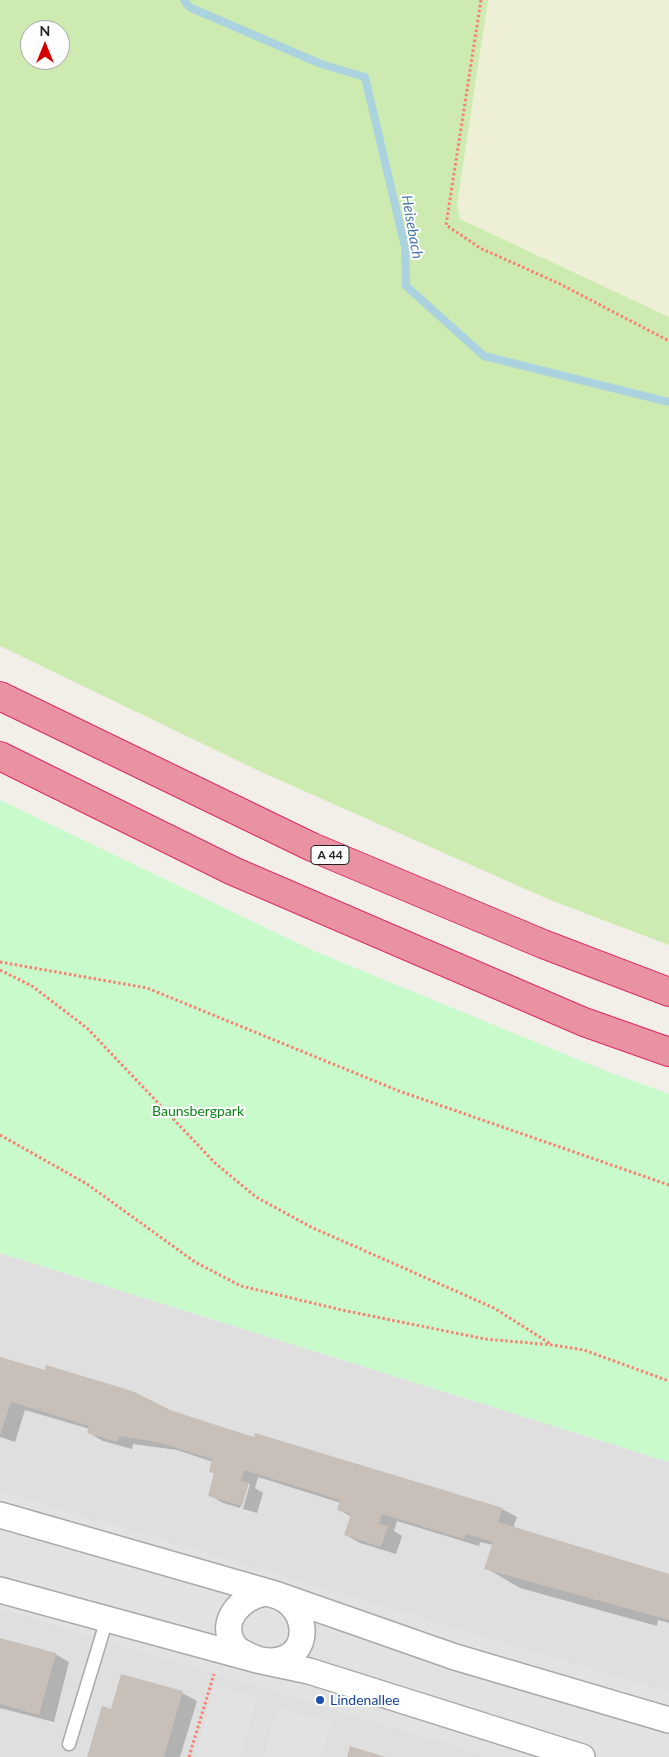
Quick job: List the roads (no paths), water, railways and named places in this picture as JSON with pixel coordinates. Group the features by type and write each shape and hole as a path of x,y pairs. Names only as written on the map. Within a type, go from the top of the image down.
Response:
{"highway":[{"name":"A 44","path":"0,696 312,847 543,944 669,992"},
{"path":"0,756 232,872 584,1022 669,1052"}],"street":[{"path":"0,1515 275,1594 455,1657 669,1720"},
{"path":"0,1590 257,1660 309,1670 582,1757"},
{"path":"275,1594 285,1599 297,1612 302,1629 300,1640 297,1648 287,1658 273,1661 257,1660 238,1650 234,1644 230,1629 232,1618 236,1608 244,1600 253,1595 275,1594"}],"lane":[{"path":"69,1744 107,1619"}],"waterway":[{"name":"Heisebach","path":"184,0 189,7 321,64 365,77 405,247 406,286 484,356 669,402"}],"place":[{"name":"Lindenallee","path":"320,1700"}],"park label":[{"name":"Baunsbergpark","path":"198,1111"}]}
